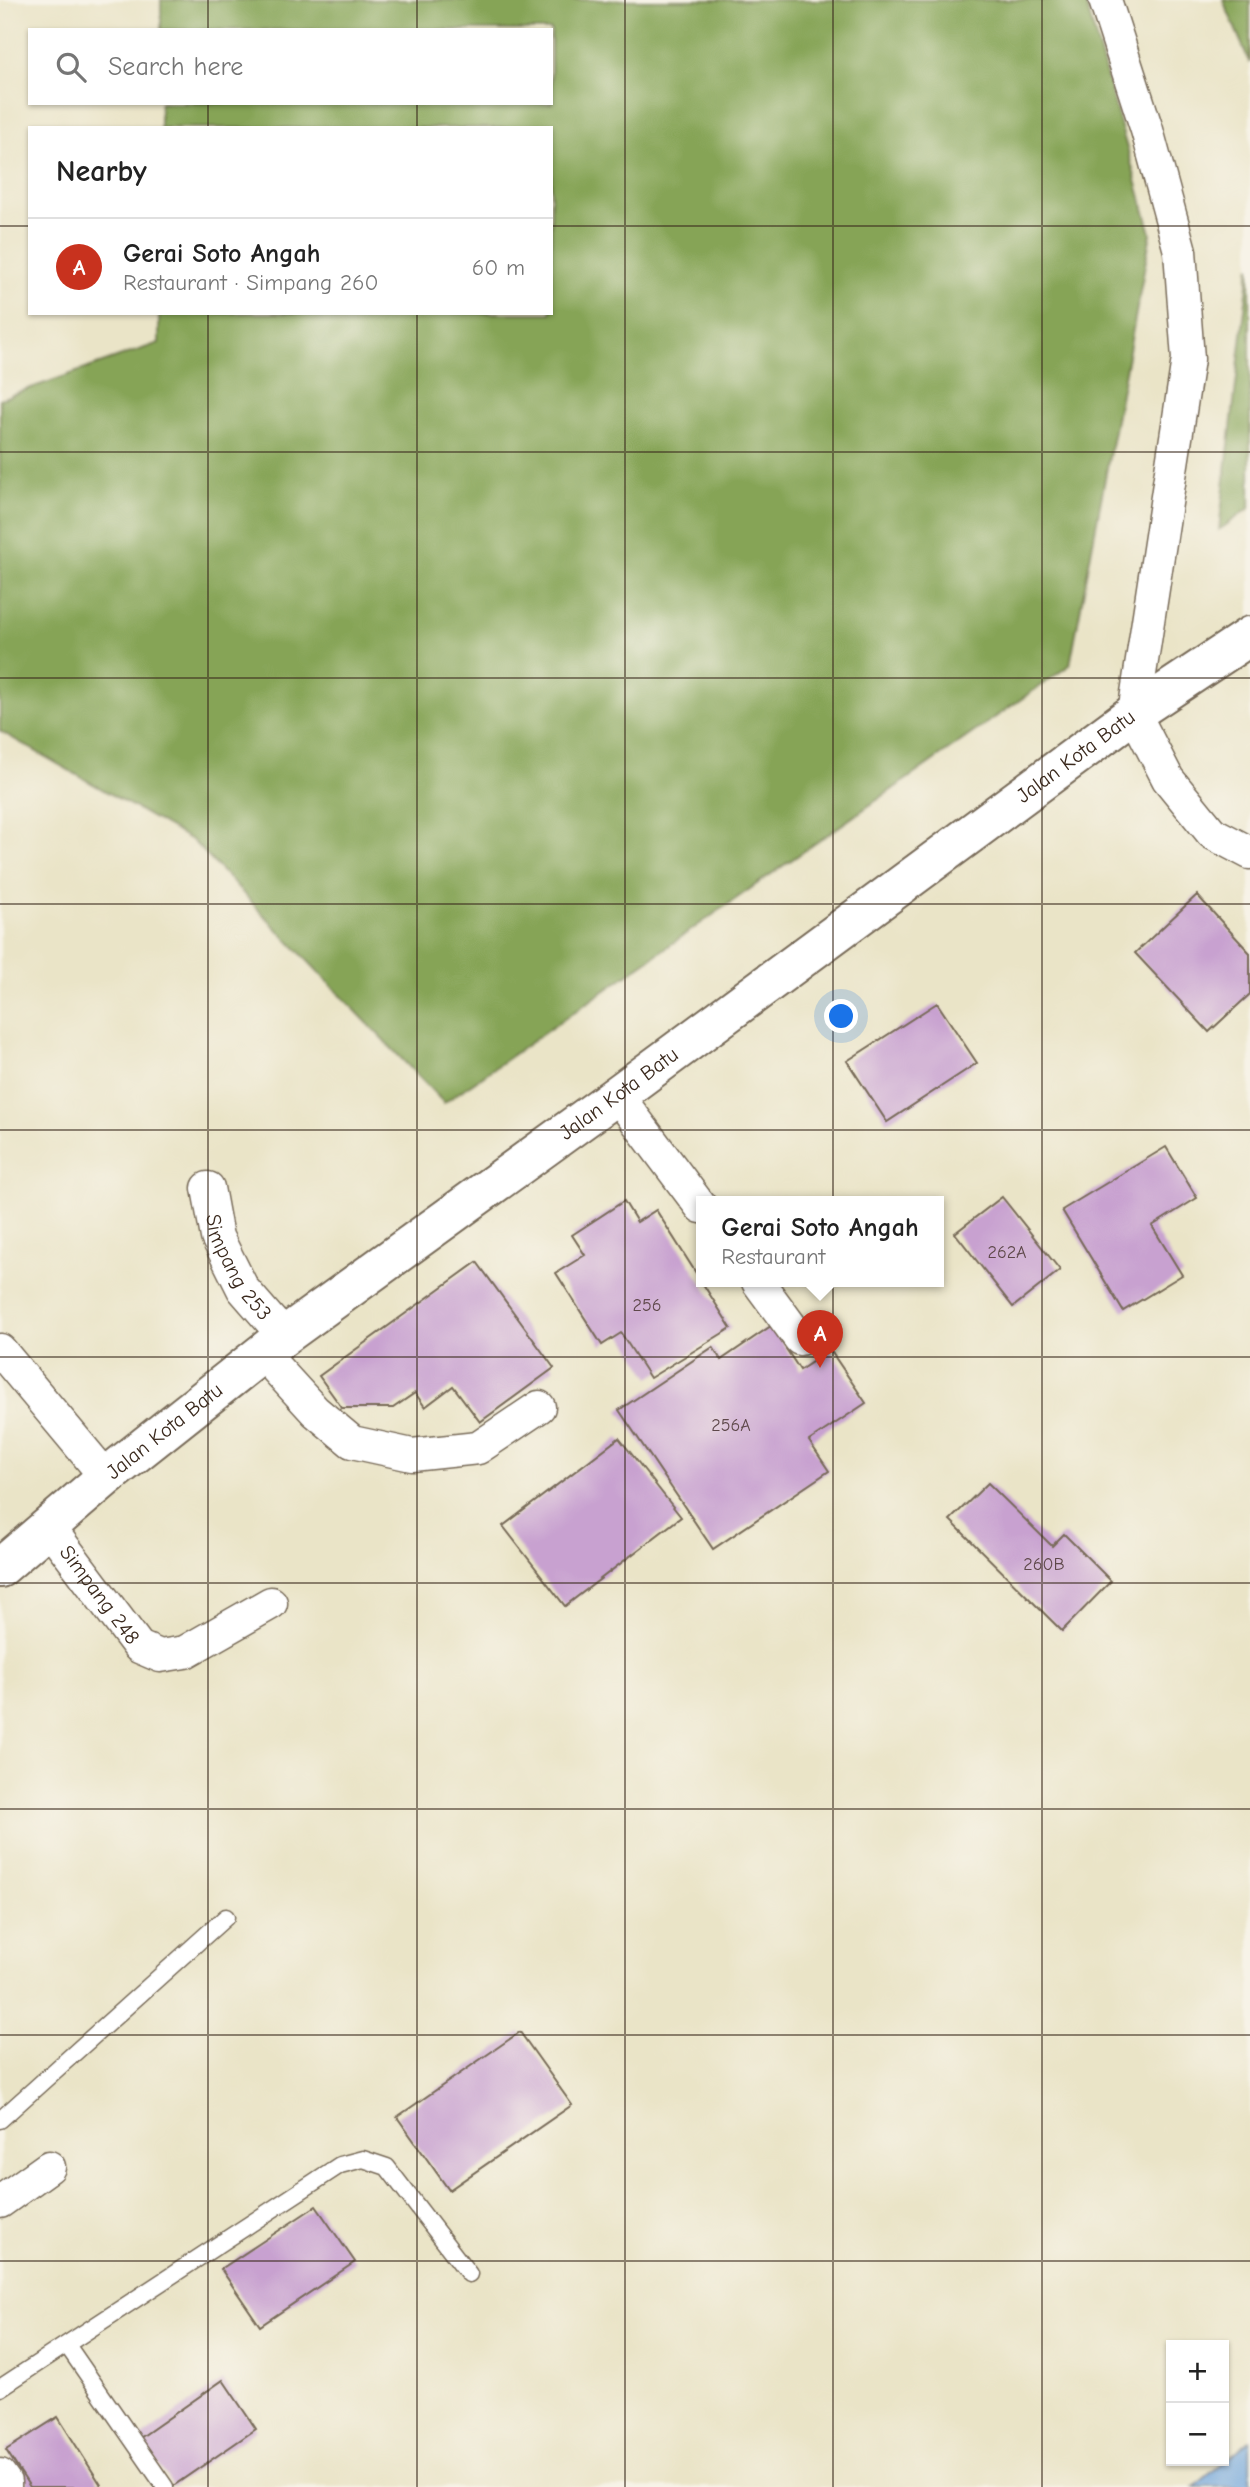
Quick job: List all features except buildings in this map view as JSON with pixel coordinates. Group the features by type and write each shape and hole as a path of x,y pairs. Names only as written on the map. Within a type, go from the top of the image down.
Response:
{"main road":[{"name":"Jalan Kota Batu","path":"0,1568 106,1477 273,1345 1134,713 1250,636"}],"street":[{"path":"1105,0 1147,130 1180,251 1188,359 1134,713 1168,779 1212,833 1250,853"},
{"path":"617,1095 696,1200"},
{"name":"Simpang 253","path":"208,1188 217,1237 273,1345 315,1410 352,1442 412,1455 478,1448 539,1407"},
{"path":"762,1287 800,1339"},
{"path":"0,1350 106,1477"},
{"name":"Simpang 248","path":"48,1526 139,1647 160,1656 185,1652 271,1603"},
{"path":"1,2200 49,2167"},
{"path":"0,2475 5,2487"}],"lane":[{"path":"0,2120 226,1917"},
{"path":"0,2388 340,2165 363,2159 387,2168 469,2274"},
{"path":"67,2345 165,2487"}],"green space":[{"path":"161,0 1085,0 1151,233 1070,665 444,1103 193,841 0,731 0,399 159,343 159,315 553,315 553,126 160,126 160,105 553,105 553,28 161,28"},
{"path":"1223,0 1250,0 1250,63"},
{"path":"1250,266 1250,508 1219,530"}],"water":[{"path":"1250,2440 1250,2487 1194,2487 1219,2466 1229,2466 1229,2458"}],"place":[{"name":"Gerai Soto Angah","path":"820,1368"}]}
